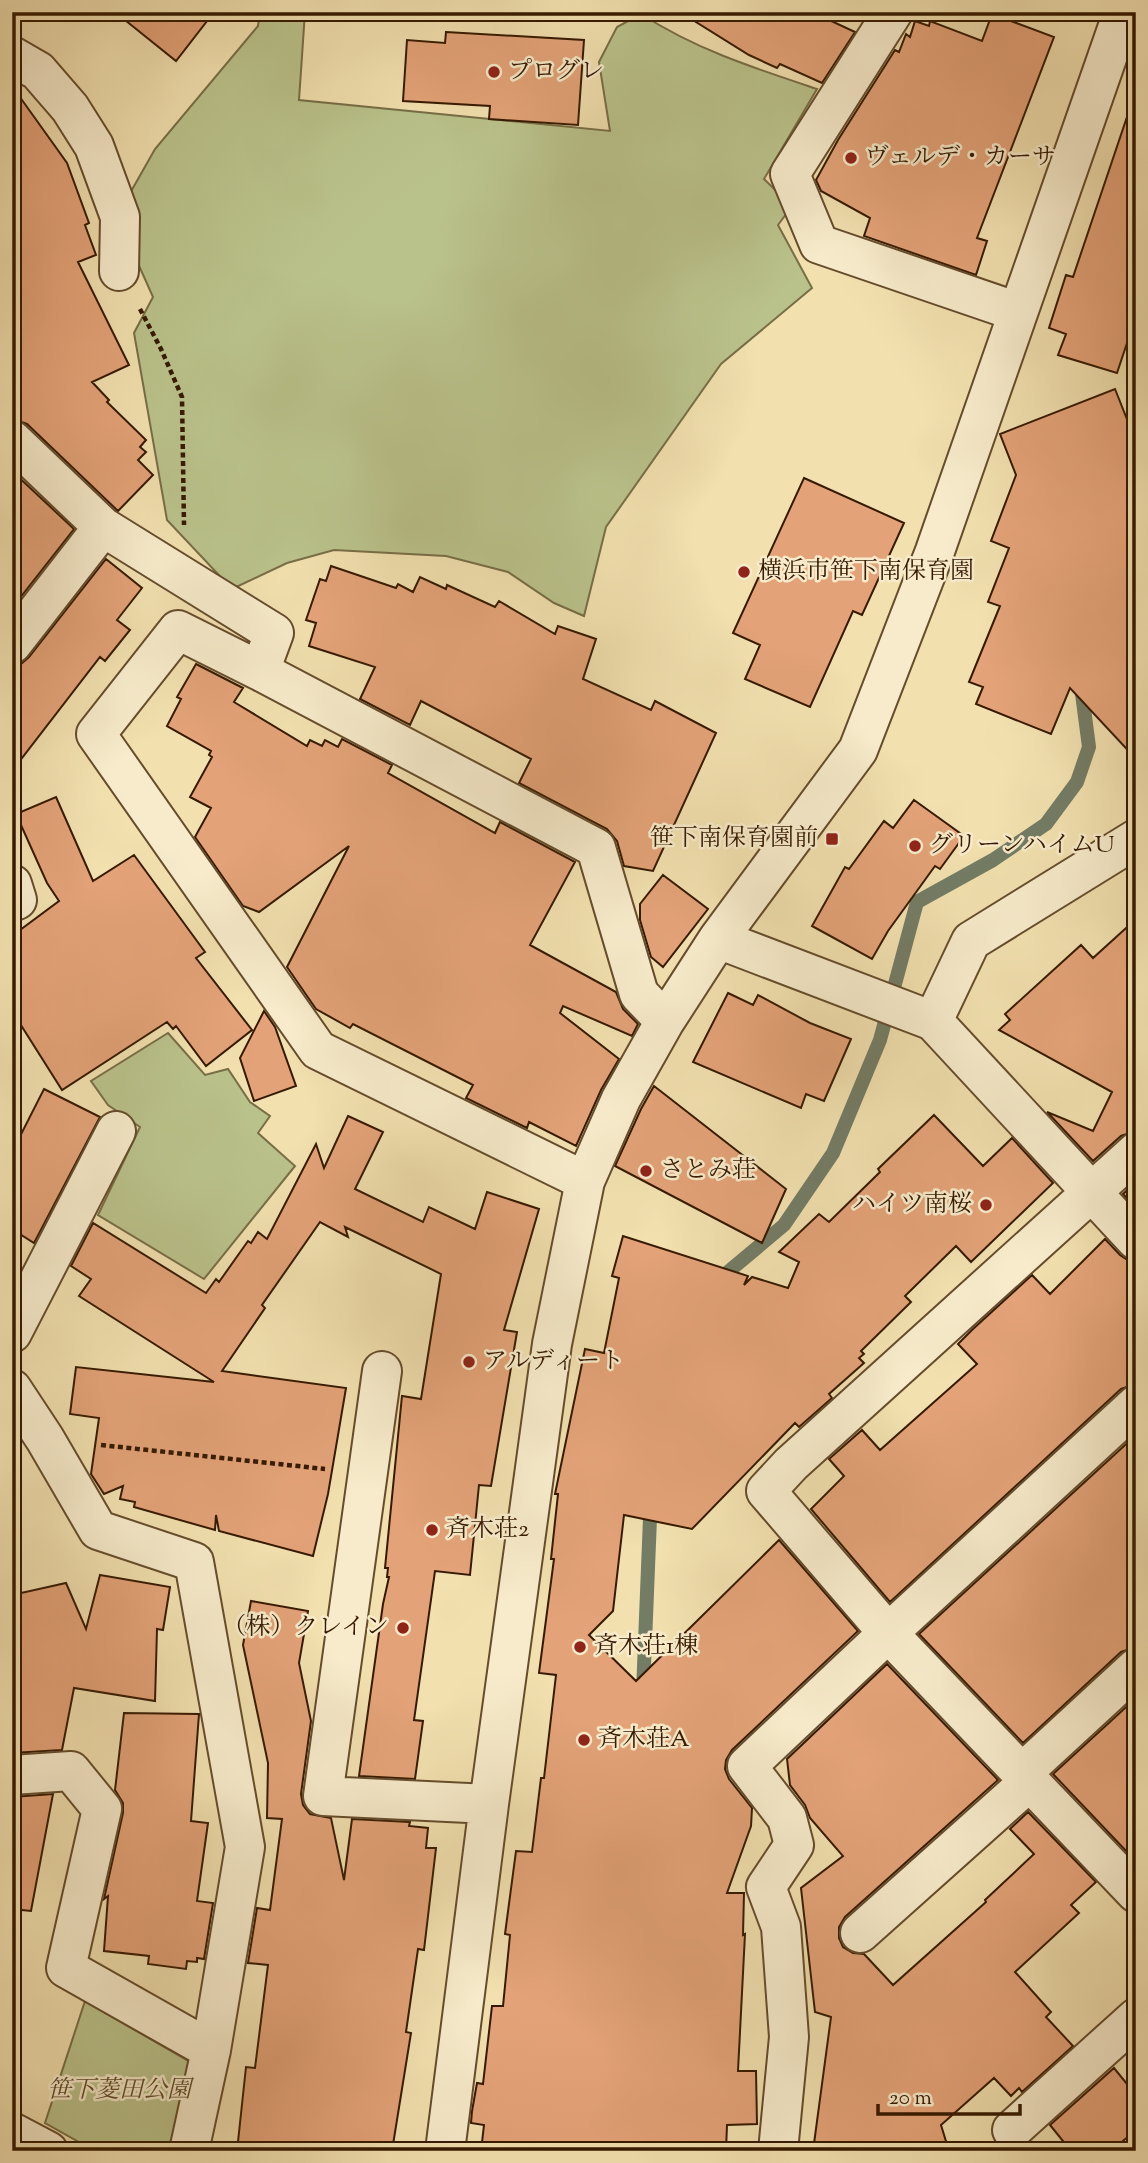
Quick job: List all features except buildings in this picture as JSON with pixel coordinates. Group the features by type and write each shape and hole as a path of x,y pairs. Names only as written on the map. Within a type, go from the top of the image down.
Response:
{"street":[{"path":"893,12 790,174 819,244 1018,312"},
{"path":"445,2151 552,1344 585,1181 621,1099 665,1021 718,939 858,750 935,551 1123,12"},
{"path":"12,56 38,71 70,108 94,146 120,216 119,271"},
{"path":"12,440 103,527 274,633 260,671"},
{"path":"12,644 103,527"},
{"path":"585,1181 318,1050 96,734 177,630 260,671 596,848 639,994 665,1021"},
{"path":"926,1019 971,941 1136,839"},
{"path":"718,939 926,1019 1136,1240"},
{"path":"12,1334 116,1131"},
{"path":"1136,1152 791,1464 766,1491 888,1633 1136,1893"},
{"path":"382,1371 323,1796 489,1804"},
{"path":"12,1389 45,1439 98,1530 194,1562 244,1847 211,2050 189,2151"},
{"path":"778,2151 789,2037 781,1927 766,1887 794,1845 787,1818 747,1766 1136,1405"},
{"path":"860,1933 1026,1777 1136,1668"},
{"path":"12,1775 71,1771 102,1809 66,1968 211,2050"},
{"path":"1012,2130 1136,2018"},
{"path":"12,2132 48,2151"}],"path":[{"path":"119,271 161,349 182,397 186,577"},
{"path":"45,1439 368,1474"}],"green space":[{"path":"260,12 305,12 299,100 610,131 599,62 617,27 641,14 705,48 748,66 817,89 764,179 792,206 778,225 812,288 721,364 606,527 584,616 554,603 508,572 446,556 334,550 287,563 232,589 167,520 134,333 153,297 136,259 129,195 155,149 258,26"},
{"path":"168,1033 205,1075 228,1069 250,1102 270,1116 258,1133 295,1166 204,1279 98,1215 140,1127 108,1105 91,1081"},
{"name":"笹下菱田公園","path":"85,2001 190,2062 171,2151 95,2151 45,2123"}],"waterway":[{"path":"716,1282 784,1225 833,1153 880,1040 917,902 993,860 1046,824 1077,782 1089,747 1081,686"},
{"path":"643,1692 650,1518 653,1503"}],"place":[{"name":"プログレ","path":"494,72"},
{"name":"ヴェルデ・カーサ","path":"851,158"},
{"name":"横浜市笹下南保育園","path":"744,572"},
{"name":"笹下南保育園前","path":"832,839"},
{"name":"グリーンハイムU","path":"915,846"},
{"name":"さとみ荘","path":"646,1171"},
{"name":"ハイツ南桜","path":"986,1205"},
{"name":"アルディート","path":"469,1362"},
{"name":"斉木荘2","path":"432,1530"},
{"name":"（株）クレイン","path":"403,1628"},
{"name":"斉木荘1棟","path":"580,1647"},
{"name":"斉木荘A","path":"584,1740"}]}
